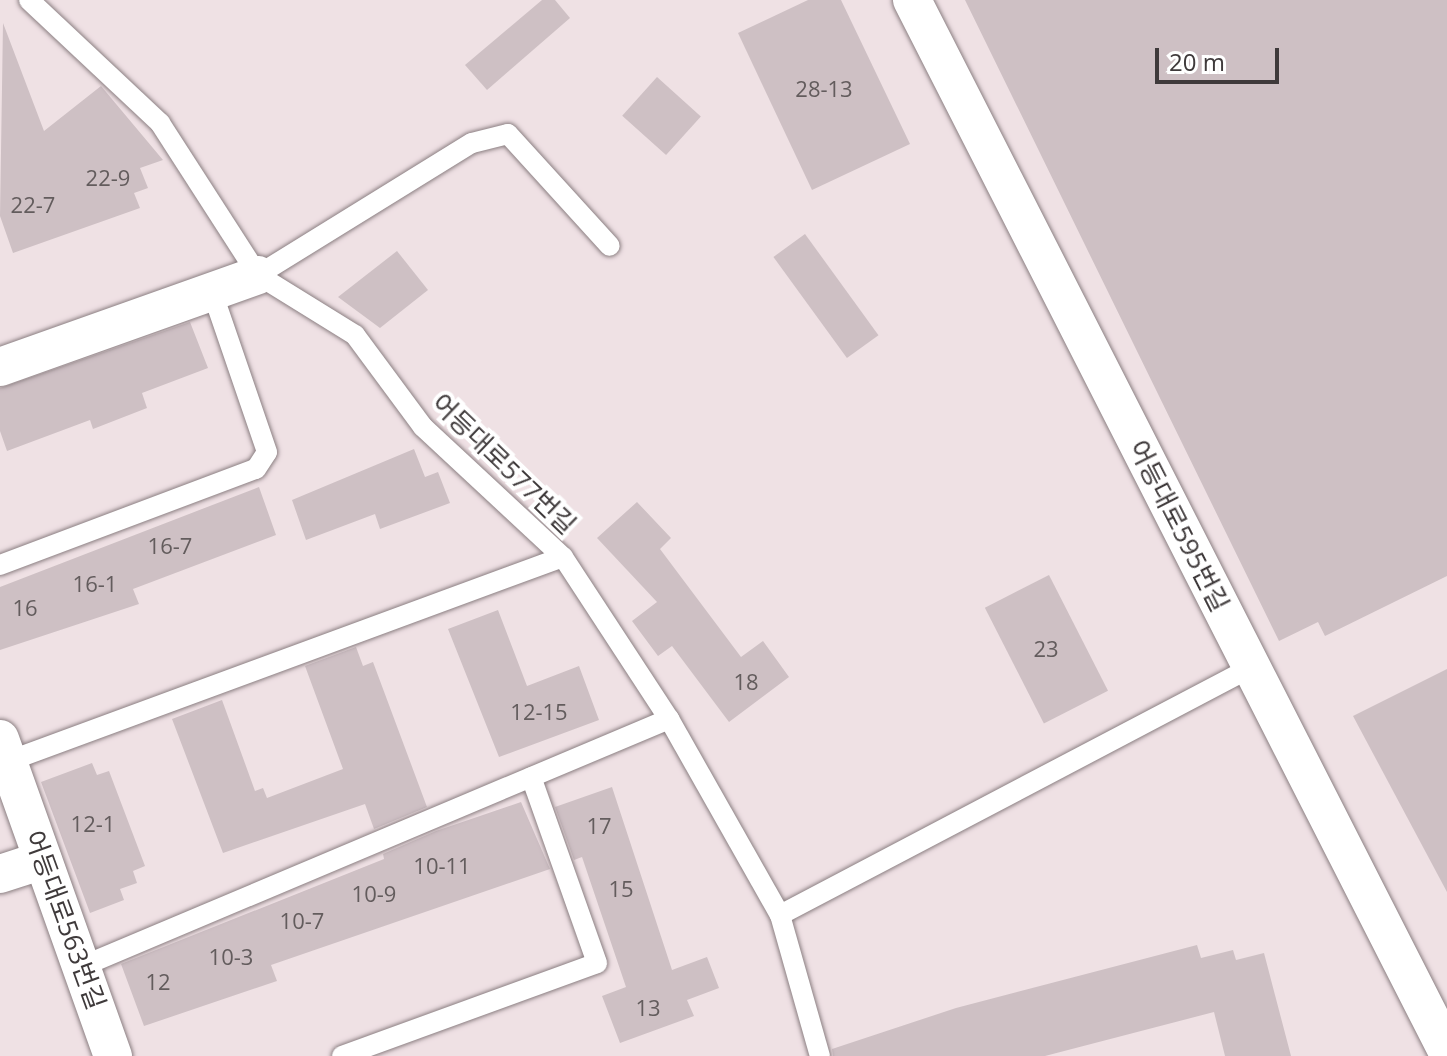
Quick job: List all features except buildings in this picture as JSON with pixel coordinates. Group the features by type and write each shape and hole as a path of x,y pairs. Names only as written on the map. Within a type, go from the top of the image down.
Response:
{"street":[{"name":"어등대로595번길","path":"912,0 1447,1051"},
{"path":"0,367 258,275"},
{"name":"어등대로563번길","path":"4,750 113,1056"},
{"path":"0,874 43,860"}],"lane":[{"name":"어등대로577번길","path":"29,0 160,123 258,275 355,335 423,427 563,557 669,719 780,915 820,1056"},
{"path":"258,275 472,143 508,134 610,246"},
{"path":"0,565 256,469 267,452 212,291"},
{"path":"4,750 563,557"},
{"path":"780,915 1250,668"},
{"path":"83,966 669,719"},
{"path":"342,1056 597,963 531,777"}]}
